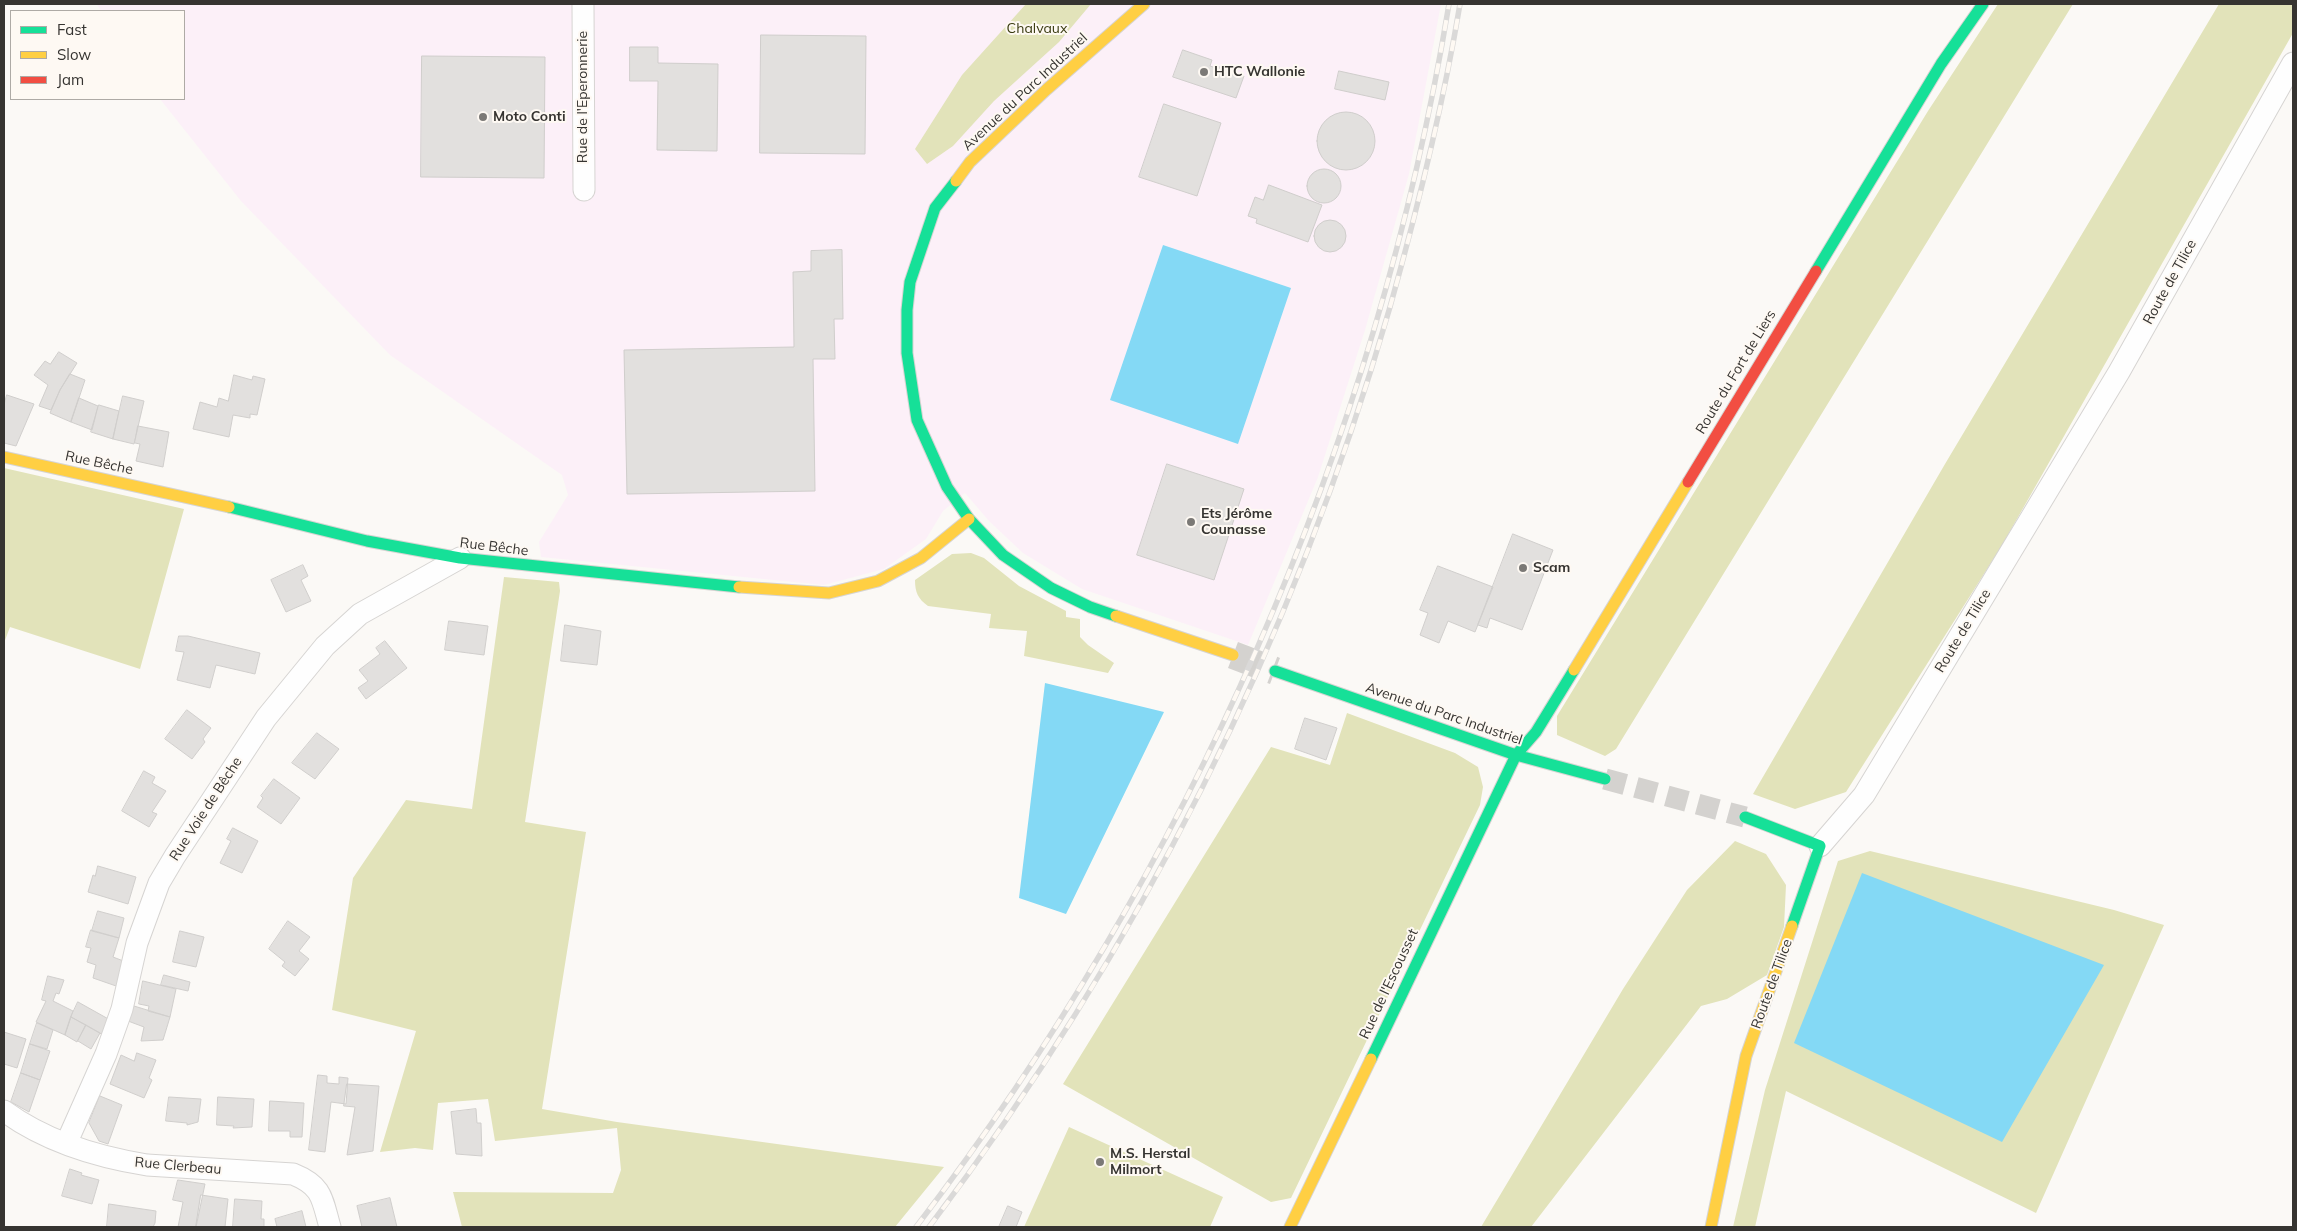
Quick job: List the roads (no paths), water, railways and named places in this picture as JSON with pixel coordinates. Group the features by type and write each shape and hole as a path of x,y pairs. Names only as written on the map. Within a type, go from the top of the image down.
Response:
{"street":[{"name":"Rue de l'Eperonnerie","path":"583,4 584,190"},
{"name":"Avenue du Parc Industriel","path":"1144,4 1046,90 970,162 935,208 910,282 907,310 908,353 917,420 947,487 969,519 1003,555 1051,588 1090,607 1156,631 1234,655"},
{"name":"Route du Fort de Liers","path":"1516,755 1536,732 1931,81 1982,4"},
{"name":"Route de Tilice","path":"1711,1227 1746,1056 1820,846 1864,795 2048,491 2119,372 2293,63"},
{"name":"Rue Bêche","path":"4,457 176,494 368,541 460,558 686,584 829,593 878,581 921,558 969,519"},
{"name":"Rue Voie de Bêche","path":"66,1144 109,1045 122,1009 137,943 159,884 175,856 266,718 324,646 360,614 460,558"},
{"name":"Avenue du Parc Industriel","path":"1275,671 1516,755 1604,779"},
{"name":"Rue de l'Escousset","path":"1290,1227 1516,755"},
{"path":"1745,817 1820,846"},
{"name":"Rue Clerbeau","path":"4,1111 48,1137 124,1161 147,1165 294,1174 309,1180 318,1190 330,1227"}],"water":[{"path":"1163,245 1291,288 1238,444 1110,400"},
{"path":"1045,683 1164,712 1066,914 1019,898"},
{"path":"1862,873 2104,965 2002,1142 1794,1043"}],"tunnel":[{"path":"1233,655 1275,671"},
{"path":"1605,779 1745,817"}],"railway":[{"path":"916,1227 1014,1090 1104,948 1185,800 1257,648 1320,492 1373,332 1416,169 1449,4"},
{"path":"929,1227 1005,1122 1076,1014 1141,902 1202,788 1257,672 1307,552 1351,431 1390,307 1429,156 1460,4"}],"place":[{"name":"HTC Wallonie","path":"1204,72"},
{"name":"Moto Conti","path":"483,117"},
{"name":"Ets Jérôme Counasse","path":"1191,522"},
{"name":"Scam","path":"1523,568"},
{"name":"M.S. Herstal Milmort","path":"1100,1162"}],"park label":[{"name":"Chalvaux","path":"1037,29"}]}
